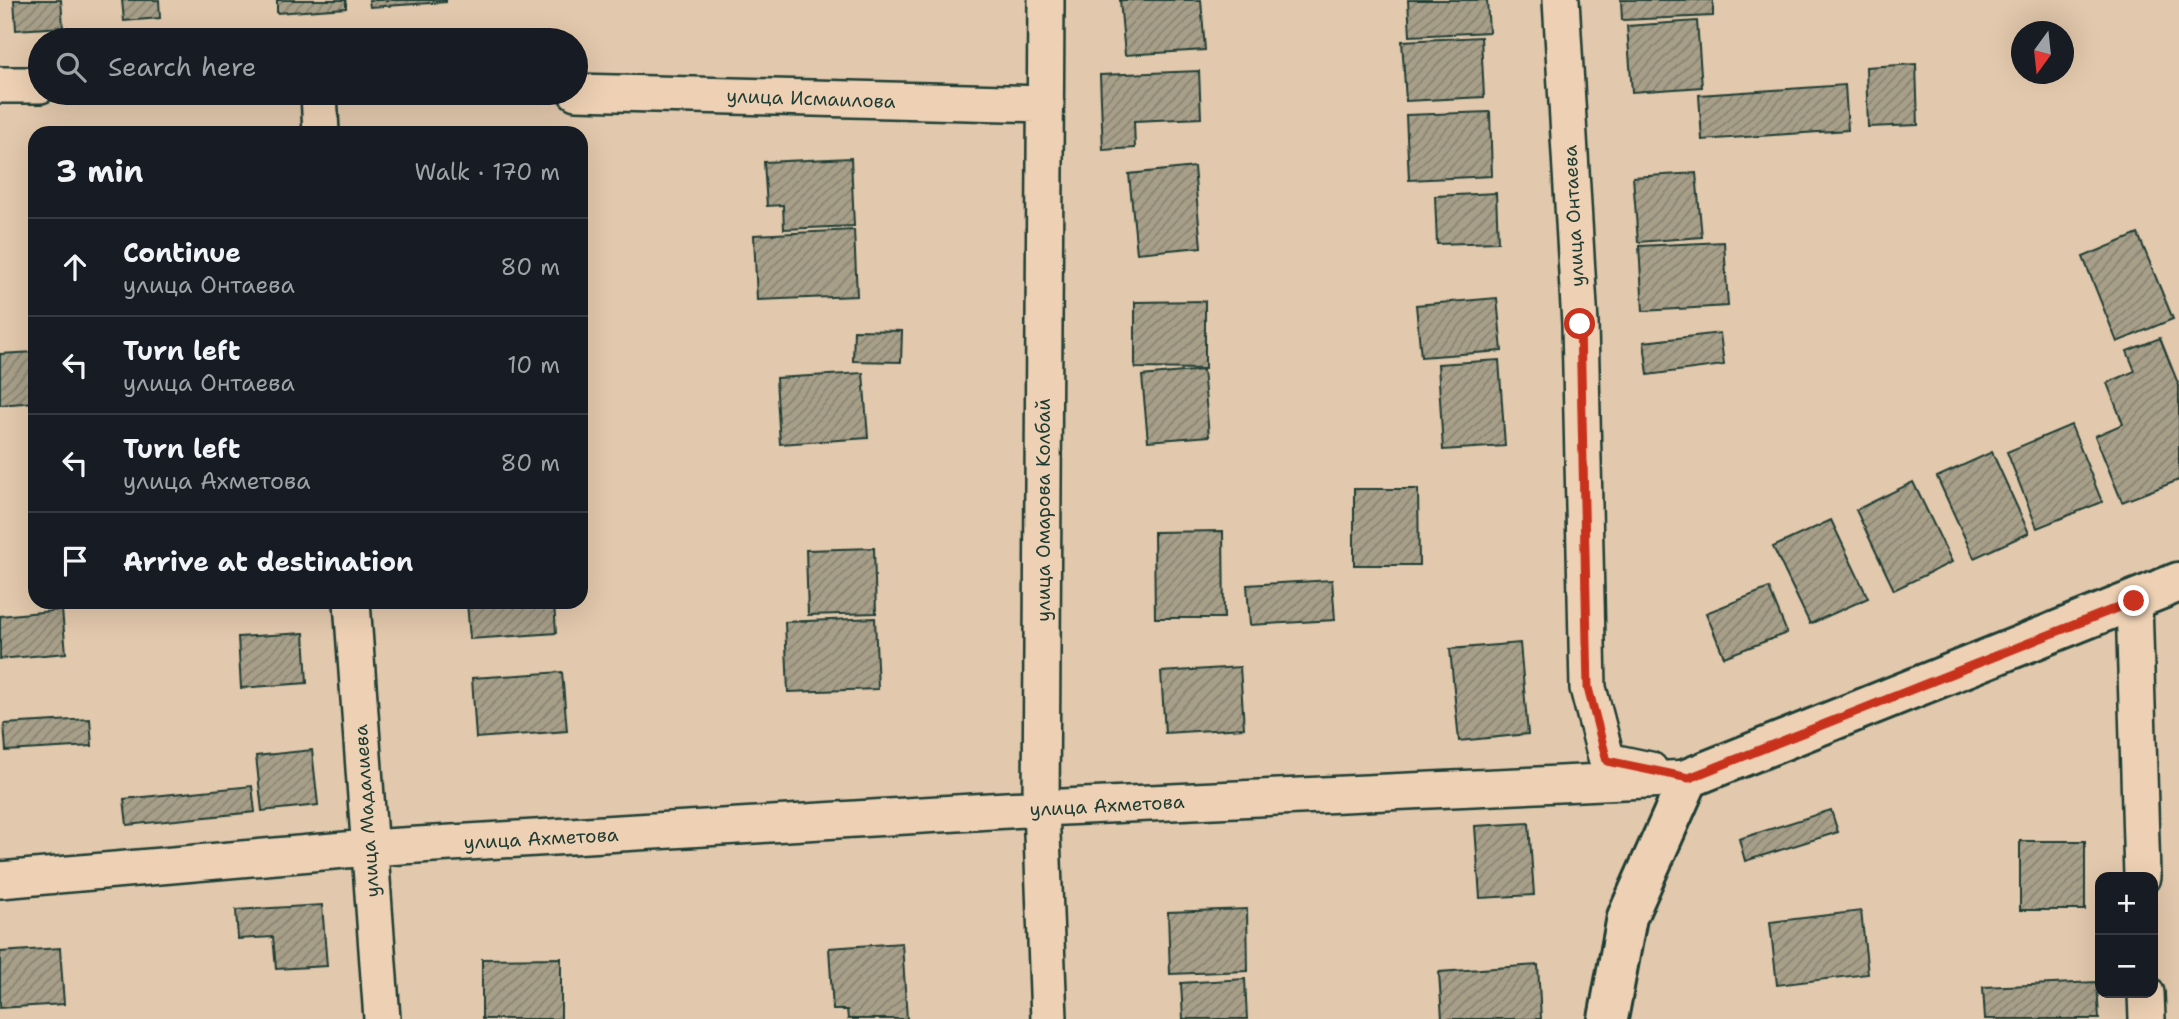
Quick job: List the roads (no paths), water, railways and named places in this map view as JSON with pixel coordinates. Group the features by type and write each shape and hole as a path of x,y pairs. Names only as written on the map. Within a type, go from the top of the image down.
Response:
{"main road":[{"name":"улица Ахметова","path":"1689,778 2179,582"},
{"path":"1608,1019 1626,916 1689,778"}],"street":[{"name":"улица Омарова Колбай","path":"1046,0 1041,808 1049,1019"},
{"name":"улица Онтаева","path":"1561,0 1580,324 1588,688 1607,761 1689,778"},
{"path":"0,85 28,85"},
{"name":"улица Исмаилова","path":"588,92 1046,104"},
{"path":"320,105 321,126"},
{"path":"2134,601 2143,872"},
{"name":"улица Мадалиева","path":"352,609 382,1019"},
{"name":"улица Ахметова","path":"0,880 369,848 1041,808 1689,778"},
{"path":"2146,998 2147,1019"}]}
